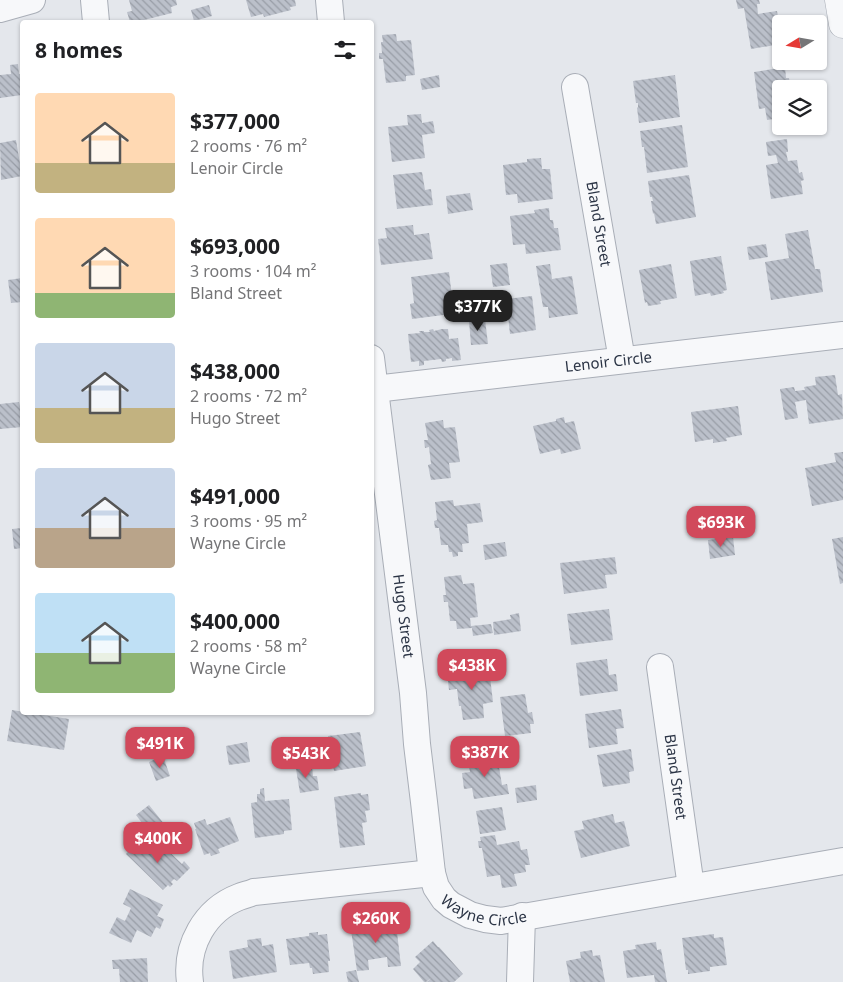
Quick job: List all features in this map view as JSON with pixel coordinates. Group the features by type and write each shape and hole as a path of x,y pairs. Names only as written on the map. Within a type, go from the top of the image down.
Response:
{"street":[{"path":"0,9 32,0"},
{"path":"94,0 96,20"},
{"path":"329,0 331,20"},
{"path":"839,0 843,24"},
{"name":"Bland Street","path":"575,87 622,360"},
{"name":"Lenoir Circle","path":"375,389 843,335"},
{"name":"Hugo Street","path":"374,381 413,693 432,873"},
{"name":"Bland Street","path":"660,667 691,887"},
{"name":"Wayne Circle","path":"189,978 190,953 195,938 206,921 221,906 254,892 432,873 436,888 451,905 470,915 501,921 843,861"},
{"path":"520,982 522,916"}],"building":[{"path":"129,0 176,0 177,5 171,7 172,13 144,20 129,20 127,12 132,11"},
{"path":"246,0 295,0 296,6 290,7 291,10 264,17 263,14 251,17"},
{"path":"736,0 759,0 760,4 757,4 758,14 777,11 778,15 772,15 772,46 751,49 744,8 738,9"},
{"path":"209,5 212,16 194,20 191,10"},
{"path":"396,34 397,41 411,40 415,75 406,76 406,81 386,83 383,59 379,59 379,53 382,53 382,35"},
{"path":"18,64 20,95 0,98 0,75 11,74 10,65"},
{"path":"772,69 785,70 786,78 789,78 789,80 772,80 772,119 767,120 765,108 759,109 754,72"},
{"path":"439,75 440,87 422,90 420,79"},
{"path":"675,75 680,117 639,123 638,103 636,103 633,81"},
{"path":"421,114 422,123 433,121 435,133 422,135 425,158 392,162 388,127 408,125 407,115"},
{"path":"682,125 688,167 647,173 640,131"},
{"path":"787,139 788,152 786,152 788,161 797,160 799,173 802,172 804,180 801,181 803,194 771,199 766,165 778,163 776,155 768,156 766,142"},
{"path":"16,140 20,176 1,180 0,143"},
{"path":"541,158 542,169 550,169 553,199 518,203 517,194 506,195 503,165 527,162 527,159"},
{"path":"422,172 425,190 431,189 433,205 397,209 393,175"},
{"path":"689,175 696,217 656,224 648,181"},
{"path":"470,193 473,210 448,214 446,196"},
{"path":"549,208 550,220 553,220 554,228 558,228 561,250 526,254 525,244 513,245 510,216 535,213 534,210"},
{"path":"413,225 414,235 429,233 433,259 381,265 378,239 387,238 385,228"},
{"path":"808,230 815,269 820,269 823,292 771,300 765,262 789,258 785,234"},
{"path":"766,244 768,257 749,260 747,247"},
{"path":"721,256 727,290 723,291 724,293 711,296 710,293 695,296 690,261"},
{"path":"507,263 510,285 493,287 490,265"},
{"path":"550,264 552,279 572,276 578,314 549,318 548,307 543,307 536,266"},
{"path":"671,264 677,298 660,301 661,304 648,306 647,302 645,303 639,270"},
{"path":"449,272 452,297 468,295 469,309 459,310 459,313 412,319 410,304 414,303 411,277"},
{"path":"20,278 20,302 11,303 8,280"},
{"path":"532,296 536,330 510,334 506,299"},
{"path":"485,319 488,344 471,345 469,321"},
{"path":"433,329 434,331 448,329 449,339 458,338 461,360 452,361 452,358 442,362 441,359 424,361 424,365 419,366 419,361 411,362 408,334 420,333 419,331 430,332 429,330"},
{"path":"835,375 838,395 842,394 843,419 809,424 806,400 795,402 798,418 785,420 780,389 794,387 795,391 805,390 804,387 816,385 815,377"},
{"path":"19,402 20,427 0,429 0,404"},
{"path":"738,406 742,435 726,438 727,441 713,443 713,439 695,442 691,412"},
{"path":"564,417 565,423 574,421 581,449 561,454 560,449 540,454 533,426 556,421 556,419"},
{"path":"443,420 444,428 455,427 460,462 449,463 451,478 431,480 428,465 431,464 429,447 425,448 424,440 428,440 425,423"},
{"path":"843,452 843,500 812,506 805,468 836,462 834,453"},
{"path":"453,500 454,506 480,503 483,522 467,524 469,543 462,544 463,552 458,552 458,556 453,557 452,552 449,552 448,545 441,545 439,528 435,528 434,521 437,520 435,502"},
{"path":"20,528 20,548 14,549 12,529"},
{"path":"733,537 735,555 710,559 708,540"},
{"path":"843,537 843,583 840,584 832,539"},
{"path":"505,542 507,556 485,560 483,545"},
{"path":"615,557 617,574 605,575 607,588 564,594 560,563"},
{"path":"461,575 463,584 474,583 478,617 470,618 471,626 491,624 493,633 473,636 472,628 457,629 456,621 450,621 448,602 444,602 443,595 446,595 444,577"},
{"path":"609,609 613,640 571,645 567,614"},
{"path":"519,613 521,631 494,635 493,622 511,619 510,615"},
{"path":"607,659 609,675 616,674 618,691 580,696 576,663"},
{"path":"489,668 493,702 483,704 484,718 463,720 457,689 449,690 447,673"},
{"path":"525,694 528,713 532,712 534,724 530,724 531,733 505,736 500,697"},
{"path":"621,709 624,728 616,729 618,744 589,748 585,714"},
{"path":"12,710 20,711 20,715 44,715 69,719 64,750 7,741"},
{"path":"360,732 366,766 334,771 328,736"},
{"path":"247,742 250,762 229,765 226,746"},
{"path":"631,749 634,771 629,772 630,783 603,787 597,755"},
{"path":"497,755 502,785 507,784 509,794 474,799 472,788 464,789 462,773 470,772 468,760"},
{"path":"163,756 170,776 156,781 149,762"},
{"path":"302,762 303,768 312,767 313,776 317,776 319,790 300,793 295,763"},
{"path":"536,785 537,800 517,803 515,788"},
{"path":"264,788 265,801 289,799 292,830 284,831 284,834 255,838 251,803 257,802 257,794 260,794 260,789"},
{"path":"361,793 361,795 368,794 370,810 365,811 367,822 362,823 365,845 340,848 334,797"},
{"path":"149,805 165,825 151,835 136,815"},
{"path":"502,807 506,830 480,834 476,811"},
{"path":"613,814 615,823 624,821 630,846 581,858 574,831 584,829 582,821"},
{"path":"230,817 239,841 218,849 220,853 211,856 210,853 204,855 194,823 205,819 207,825"},
{"path":"495,835 497,845 519,841 521,850 527,849 530,865 525,865 526,872 514,874 517,886 502,888 500,875 487,877 482,848 479,848 478,841 481,841 480,837"},
{"path":"150,841 154,845 158,841 182,864 184,861 190,868 177,881 174,879 170,887 168,885 163,890 126,854 135,844 139,848 144,843 146,845"},
{"path":"130,889 163,905 157,916 164,919 160,929 156,927 151,937 137,930 131,943 109,933 117,917 125,921 131,908 123,904"},
{"path":"383,918 384,925 396,924 401,966 388,967 387,957 368,960 369,970 357,971 351,930 363,928 362,921"},
{"path":"318,932 318,935 327,934 330,961 328,961 329,972 313,974 309,963 290,965 286,939 309,936 309,933"},
{"path":"714,934 714,938 723,937 727,965 710,967 710,971 688,974 682,938"},
{"path":"261,938 262,946 273,944 277,972 233,979 229,951 248,947 247,940"},
{"path":"433,941 463,974 454,982 427,982 431,978 424,982 413,969 420,962 415,957"},
{"path":"656,942 657,950 661,949 667,982 655,982 654,975 627,978 623,951 636,949 635,945"},
{"path":"592,950 593,956 600,955 605,982 570,982 566,961 581,958 580,952"},
{"path":"147,958 148,982 120,982 119,969 113,969 112,960"},
{"path":"356,970 359,982 348,982 346,972"}]}
